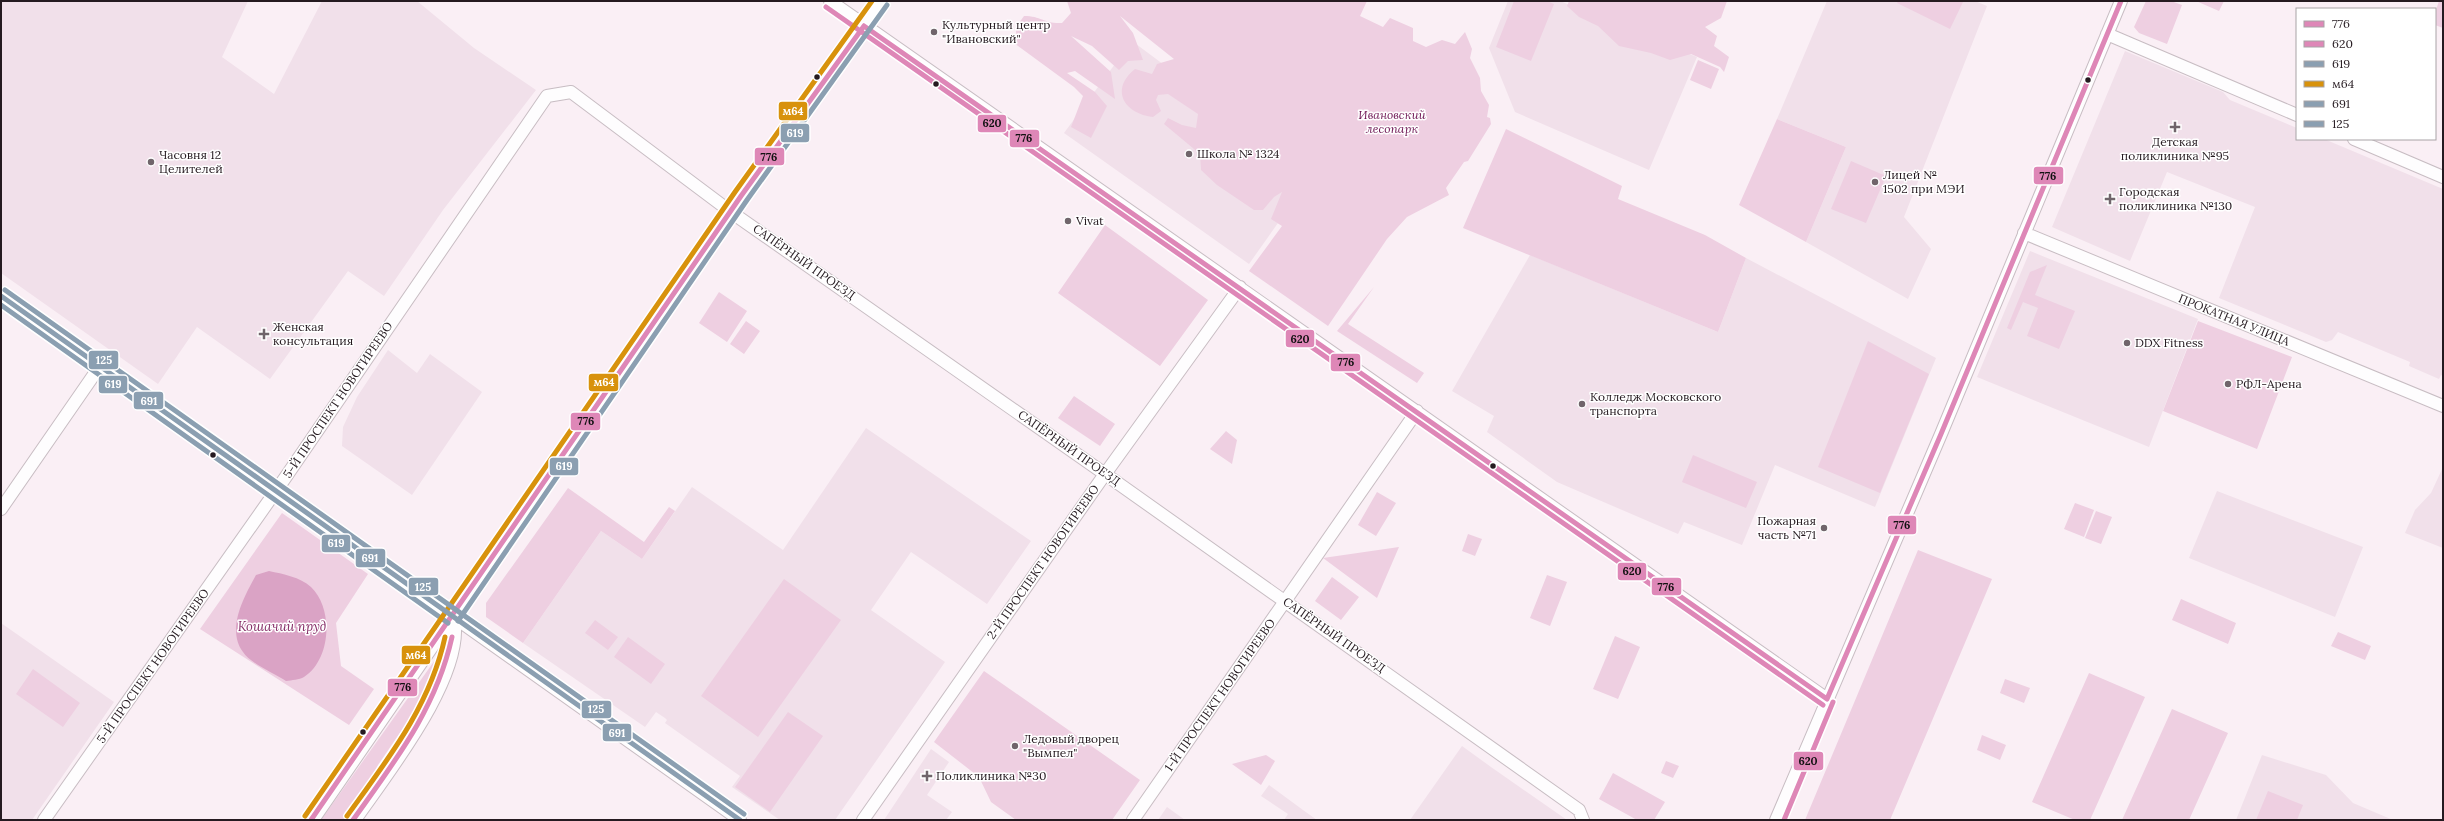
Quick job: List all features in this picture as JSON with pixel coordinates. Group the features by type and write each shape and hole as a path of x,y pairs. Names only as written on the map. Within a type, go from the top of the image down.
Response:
{"main road":[{"path":"311,820 731,212 881,1"},
{"path":"354,820 417,727 432,700 450,649 453,634 452,617"}],"street":[{"path":"830,1 1827,699"},
{"path":"1776,820 2121,1"},
{"path":"2107,34 2296,115"},
{"name":"САПЁРНЫЙ ПРОЕЗД","path":"547,96 571,92 731,212 1105,474 1579,810 1583,820"},
{"name":"5-Й ПРОСПЕКТ НОВОГИРЕЕВО","path":"44,820 276,491 547,96"},
{"path":"2356,140 2443,177"},
{"name":"ПРОКАТНАЯ УЛИЦА","path":"2024,233 2443,406"},
{"name":"2-Й ПРОСПЕКТ НОВОГИРЕЕВО","path":"863,820 1105,474 1240,287"},
{"path":"1,296 740,820"},
{"path":"1,508 100,366"},
{"name":"1-Й ПРОСПЕКТ НОВОГИРЕЕВО","path":"1133,820 1417,412"}],"shaded area":[{"path":"1,1 248,1 222,57 274,94 322,1 417,1 474,48 536,90 443,210 384,296 348,271 270,379 197,327 158,384 1,273"},
{"path":"1508,1 1560,1 1697,57 1649,170 1515,112 1489,48"},
{"name":"Лицей № 1502 при МЭИ","path":"1827,1 1975,1 1987,6 1904,217 1931,249 1908,299 1806,242 1846,147 1777,119"},
{"name":"Школа № 1324","path":"1132,41 1312,175 1249,264 1064,133"},
{"path":"2125,51 2223,92 2230,100 2296,128 2296,140 2326,140 2443,189 2443,376 2441,375 2439,379 2409,366 2410,362 2338,332 2332,340 2326,342 2219,298 2255,207 2167,172 2130,261 2052,227"},
{"path":"2030,251 2198,319 2149,447 1977,377"},
{"path":"1530,255 1718,332 1746,258 1936,358 1875,507 1775,465 1742,545 1684,522 1678,534 1557,482 1487,432 1494,416 1452,391"},
{"path":"388,350 417,373 430,354 482,392 412,495 342,446 343,427 357,397"},
{"path":"866,428 1031,541 987,604 911,552 871,610 945,662 835,820 780,820 732,787 740,776 665,723 667,720 665,718 656,712 645,727 523,643 601,531 642,559 692,487 783,550"},
{"path":"2443,467 2443,548 2405,533 2415,510 2431,493"},
{"path":"2217,491 2363,547 2335,617 2189,558"},
{"path":"1,623 114,702 32,820 1,820"},
{"path":"1462,746 1491,767 1567,820 1410,820"},
{"name":"Поликлиника №30","path":"931,749 949,762 927,795 952,812 946,820 884,820"},
{"path":"2262,755 2326,775 2353,803 2393,820 2236,820"},
{"path":"1269,785 1317,820 1284,820 1288,814 1261,796"},
{"path":"1167,807 1185,820 1158,820"}],"green space":[{"name":"Ивановский лесопарк","path":"1067,1 1367,1 1360,16 1383,27 1390,18 1413,28 1413,41 1426,47 1442,40 1455,44 1465,32 1472,49 1470,58 1480,78 1481,91 1489,105 1487,117 1490,118 1491,124 1468,161 1464,162 1446,188 1449,195 1407,217 1387,239 1328,326 1249,271 1282,226 1271,219 1282,192 1274,197 1263,210 1254,210 1217,185 1201,170 1200,154 1164,124 1168,118 1182,125 1196,128 1198,114 1168,94 1158,95 1156,100 1161,111 1153,117 1134,111 1123,99 1123,84 1127,77 1135,69 1152,74 1157,64 1174,59 1120,16 1133,33 1143,60 1128,61 1119,70 1092,46 1071,36 1111,72 1115,99 1075,71 1067,73 1095,92 1107,106 1091,138 1071,127 1083,96 1074,87 1010,40 1016,36 1016,27 1024,16 1062,23 1071,13"},
{"path":"1514,1 1547,1 1554,4 1531,61 1496,47"},
{"path":"1569,1 1727,1 1721,18 1705,27 1717,36 1714,46 1729,57 1724,72 1720,67 1691,54 1670,60 1651,53 1619,46 1598,26 1579,17 1567,6"},
{"path":"1898,1 1963,2 1950,29 1897,3"},
{"path":"2146,1 2171,1 2182,5 2167,44 2139,33 2134,27"},
{"path":"2196,1 2224,1 2219,11"},
{"path":"2439,1 2443,1 2443,28 2436,25 2436,10"},
{"path":"1698,60 1719,69 1711,89 1690,80"},
{"path":"1777,119 1846,147 1806,242 1739,205"},
{"path":"1506,129 1622,186 1618,199 1705,235 1746,258 1718,332 1463,228"},
{"path":"1851,161 1886,176 1866,223 1831,209"},
{"path":"1105,225 1208,300 1160,366 1058,293"},
{"path":"2047,265 2035,295 2075,311 2059,349 2027,336 2038,308 2023,302 2011,330 2007,328 2030,272"},
{"path":"1374,287 1348,324 1424,373 1417,383 1337,331"},
{"path":"719,292 747,311 727,342 699,323"},
{"path":"746,321 760,331 744,354 730,344"},
{"name":"РФЛ-Арена","path":"2198,321 2292,357 2257,449 2163,411"},
{"path":"1868,341 1929,374 1880,493 1818,467"},
{"path":"1074,396 1115,424 1100,446 1058,418"},
{"path":"1226,431 1237,440 1232,464 1210,449"},
{"path":"1693,455 1757,482 1746,508 1682,482"},
{"path":"568,488 644,542 669,507 675,511 642,559 601,531 523,643 486,617 486,603"},
{"path":"1377,492 1396,503 1376,536 1358,525"},
{"path":"2075,503 2094,510 2084,537 2064,529"},
{"path":"2096,511 2112,517 2101,544 2085,538"},
{"path":"282,513 368,574 336,623 341,666 374,689 349,725 200,629"},
{"path":"1468,534 1482,539 1475,556 1462,551"},
{"path":"1399,547 1377,598 1323,558"},
{"path":"1918,550 1992,579 1890,820 1805,820"},
{"path":"1547,575 1567,582 1550,626 1530,618"},
{"path":"1332,577 1359,597 1341,620 1315,601"},
{"path":"784,579 841,620 758,737 701,696"},
{"path":"2181,599 2236,623 2228,644 2172,620"},
{"path":"595,620 618,637 608,650 585,633"},
{"path":"2338,632 2371,646 2365,660 2331,646"},
{"path":"1615,636 1640,647 1618,699 1593,689"},
{"path":"628,637 665,664 651,684 614,657"},
{"path":"440,653 430,682 417,708 378,765 364,792 345,820 321,820"},
{"path":"33,669 80,703 63,727 16,694"},
{"name":"Ледовый дворец \"Вымпел\"","path":"984,671 1140,780 1112,820 1016,820 991,802 979,777 934,742"},
{"path":"2089,673 2145,697 2090,820 2075,820 2032,802"},
{"path":"2005,679 2030,688 2024,703 2000,693"},
{"path":"2172,709 2228,733 2189,820 2122,820"},
{"path":"788,712 823,736 770,812 735,787"},
{"path":"1982,735 2006,745 2000,760 1977,750"},
{"path":"1266,755 1275,761 1261,785 1232,764"},
{"path":"1666,761 1679,766 1673,778 1661,773"},
{"path":"1613,773 1665,802 1654,820 1637,820 1599,799"},
{"path":"2268,791 2303,805 2297,820 2256,820"}],"water":[{"name":"Кошачий пруд","path":"269,571 291,576 307,584 318,596 323,608 326,621 324,647 320,659 313,669 300,679 286,681 263,668 246,656 238,643 236,623 242,603 256,575"}],"transit line":[{"name":"м64","path":"305,816 735,192 872,1"},
{"name":"776","path":"1827,699 1941,434 2121,1"},
{"name":"619","path":"458,621 747,200 887,5"},
{"name":"620","path":"826,7 1823,705"},
{"name":"776","path":"864,26 1827,699"},
{"name":"776","path":"311,820 741,196 864,26"},
{"name":"125","path":"5,290 744,814"},
{"name":"691","path":"1,296 740,820"},
{"name":"619","path":"1,305 448,623"},
{"name":"м64","path":"347,816 378,774 406,731 429,686 445,637"},
{"name":"776","path":"353,820 399,755 425,711 436,688 452,637"},
{"name":"620","path":"1784,820 1833,702"}],"place":[{"name":"Культурный центр \"Ивановский\"","path":"934,32"},
{"name":"Детская поликлиника №95","path":"2175,127"},
{"name":"Школа № 1324","path":"1189,154"},
{"name":"Часовня 12 Целителей","path":"151,162"},
{"name":"Лицей № 1502 при МЭИ","path":"1875,182"},
{"name":"Городская поликлиника №130","path":"2110,199"},
{"name":"Vivat","path":"1068,221"},
{"name":"Женская консультация","path":"264,334"},
{"name":"DDX Fitness","path":"2127,343"},
{"name":"РФЛ-Арена","path":"2228,384"},
{"name":"Колледж Московского транспорта","path":"1582,404"},
{"name":"Пожарная часть №71","path":"1824,528"},
{"name":"Ледовый дворец \"Вымпел\"","path":"1015,746"},
{"name":"Поликлиника №30","path":"927,776"}]}
